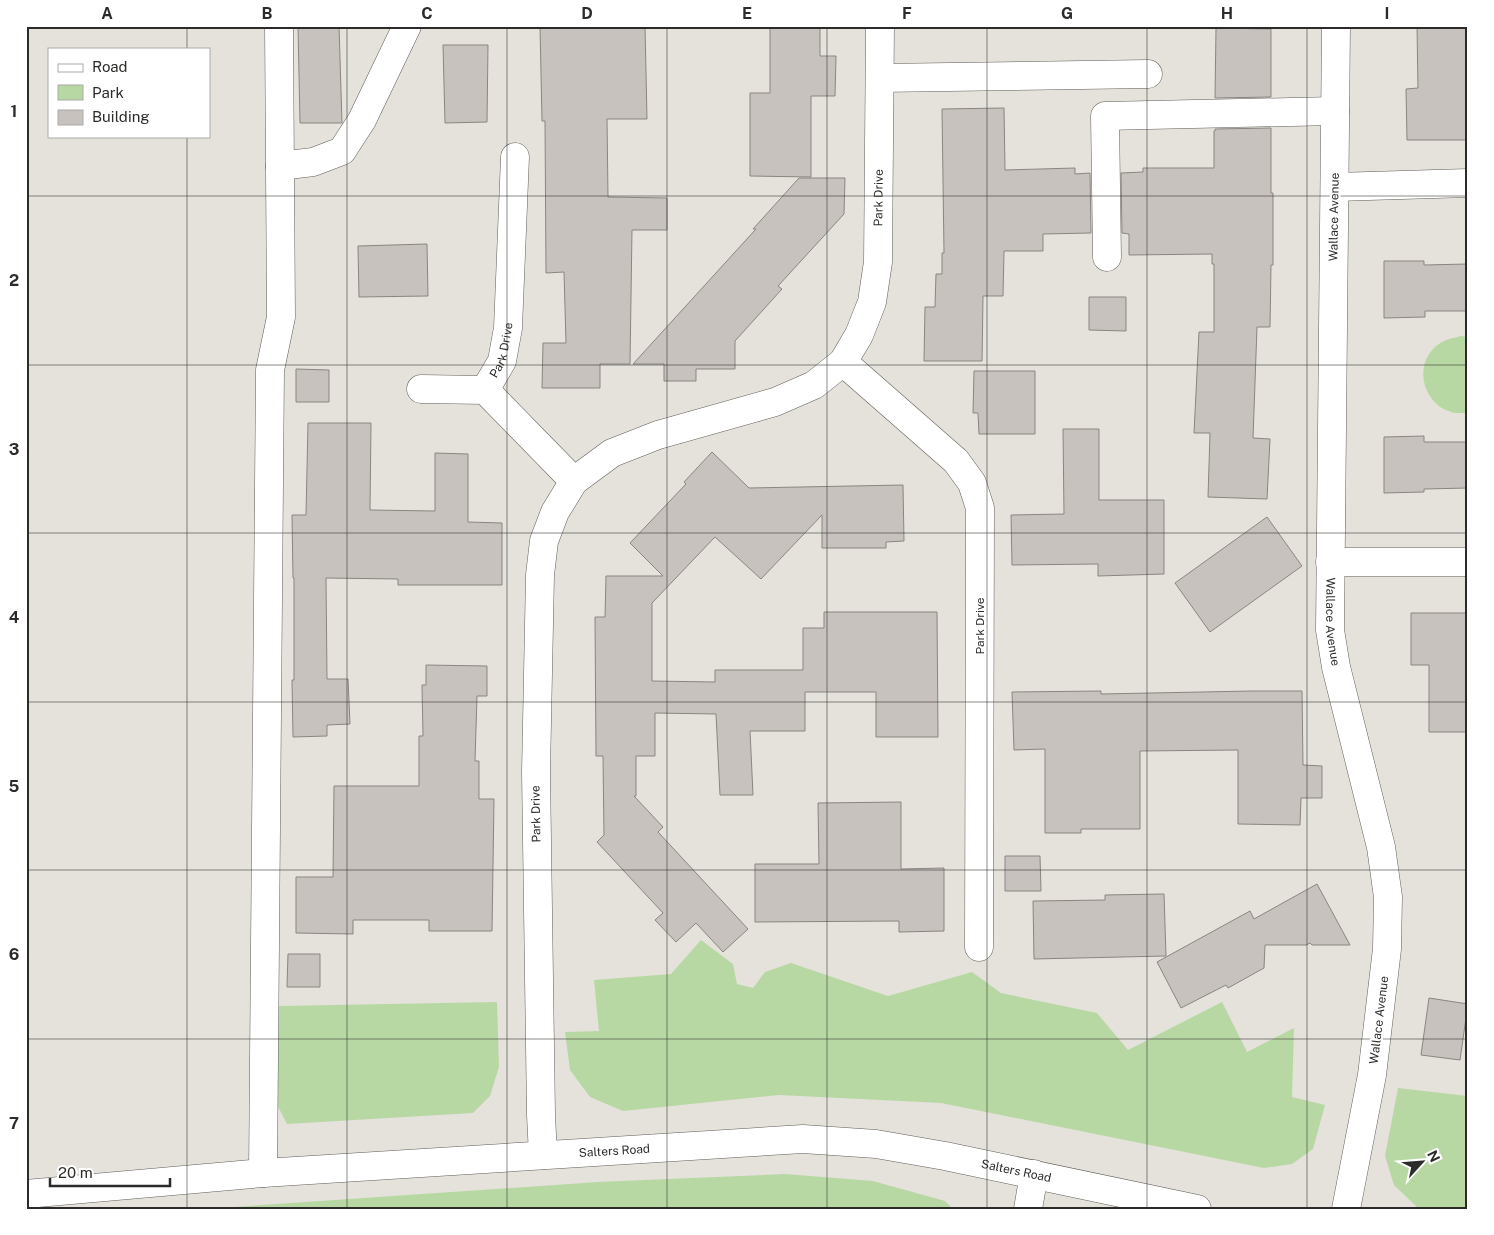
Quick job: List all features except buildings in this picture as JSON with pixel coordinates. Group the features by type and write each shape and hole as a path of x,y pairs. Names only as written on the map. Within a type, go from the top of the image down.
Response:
{"street":[{"path":"262,1173 270,370 281,317 279,26"},
{"path":"280,166 313,162 342,151 362,120 407,26"},
{"name":"Park Drive","path":"543,1155 540,1115 536,772 540,575 544,541 555,512 574,481 612,453 658,434 774,402 814,385 843,362 859,335 872,302 878,262 880,26"},
{"name":"Wallace Avenue","path":"1336,26 1330,630 1334,658 1381,847 1388,897 1387,949 1372,1075 1346,1209"},
{"path":"880,78 1148,74"},
{"path":"1107,257 1105,116 1335,111"},
{"name":"Park Drive","path":"486,390 502,361 508,328 515,157"},
{"path":"1335,187 1468,184"},
{"name":"Park Drive","path":"843,362 956,461 972,483 980,508 979,947"},
{"name":"Park Drive","path":"422,390 486,390 574,481"},
{"path":"1330,562 1468,562"},
{"name":"Salters Road","path":"26,1194 262,1173 803,1139 876,1144 945,1156 1197,1209"},
{"path":"1028,1209 1034,1174"}],"green space":[{"path":"1461,336 1468,337 1468,413 1456,413 1435,403 1425,384 1423,373 1425,362 1430,352 1442,342"},
{"path":"701,940 733,964 737,984 753,988 765,972 791,963 888,996 972,972 1001,993 1097,1013 1128,1050 1222,1002 1247,1052 1294,1028 1292,1097 1325,1105 1313,1149 1292,1164 1264,1168 941,1103 779,1095 623,1111 590,1097 570,1070 565,1032 599,1031 594,980 671,974"},
{"path":"497,1002 499,1067 490,1096 473,1113 287,1124 274,1099 279,1006"},
{"path":"1398,1088 1468,1096 1468,1209 1418,1208 1394,1185 1385,1156"},
{"path":"785,1174 873,1181 945,1201 953,1209 204,1209 598,1182"}]}
